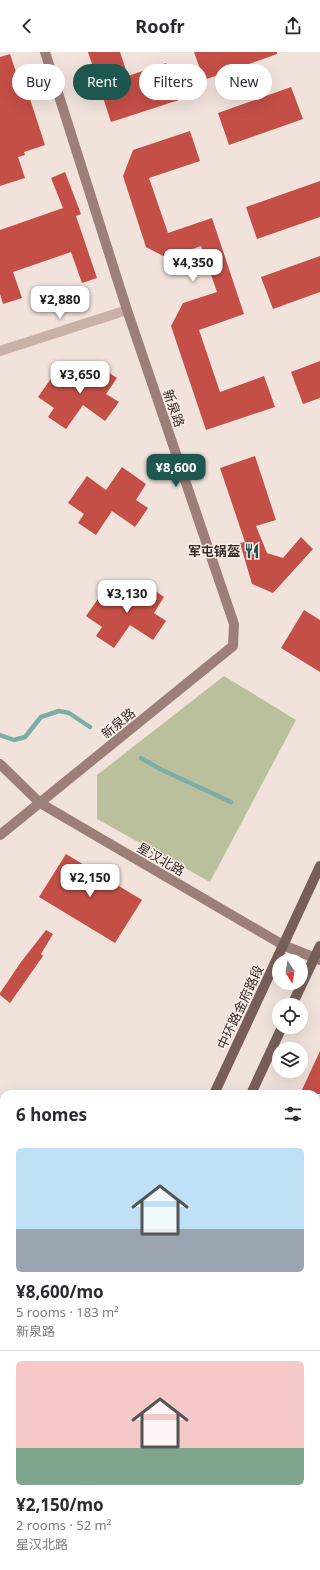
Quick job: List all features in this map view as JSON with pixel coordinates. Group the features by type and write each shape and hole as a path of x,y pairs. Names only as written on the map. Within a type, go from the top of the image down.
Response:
{"main road":[{"name":"中环路金府路段","path":"216,1090 320,866"},
{"path":"296,998 317,959 320,946"},
{"path":"252,1090 279,1034"}],"street":[{"name":"新泉路","path":"0,835 233,646 234,624 127,310 45,52"},
{"path":"0,351 127,310"},
{"name":"星汉北路","path":"0,764 40,803 283,945 317,959"}],"green space":[{"path":"224,676 296,720 210,882 97,819 97,775"}],"building":[{"path":"88,52 120,52 124,64 92,64"},
{"path":"194,52 277,52 277,54 249,64 215,64 215,76 207,79 207,64 198,64"},
{"path":"10,54 13,64 12,64 12,100 30,100 45,145 24,152 25,155 18,157 25,178 0,186 0,57"},
{"path":"139,72 139,100 179,100 111,122 104,100 131,100 131,75"},
{"path":"291,87 303,119 229,145 218,113 254,100 272,100 272,94"},
{"path":"190,131 200,161 149,178 168,233 212,218 244,314 199,330 220,392 264,376 275,407 206,430 171,326 183,303 217,292 201,246 167,258 146,247 123,176 133,150"},
{"path":"65,172 81,214 76,216 97,278 82,283 71,252 13,272 22,298 3,304 0,294 0,230 63,208 51,178"},
{"path":"320,181 320,217 257,239 246,207"},
{"path":"320,256 320,292 273,309 261,277"},
{"path":"320,361 320,398 303,404 291,372"},
{"path":"92,362 117,378 106,394 119,402 105,421 83,405 66,429 48,417 54,408 38,397 57,370 77,384"},
{"path":"255,456 276,520 256,526 267,553 283,558 301,537 313,549 273,593 252,584 240,543 245,542 220,468"},
{"path":"122,467 146,484 136,500 148,508 135,527 112,511 96,535 78,523 84,514 68,503 87,476 106,490"},
{"path":"140,580 164,597 154,613 166,621 153,640 130,625 114,648 96,636 102,627 86,616 105,589 124,603"},
{"path":"304,610 320,620 320,672 281,648"},
{"path":"66,854 142,900 115,943 39,897"},
{"path":"46,930 53,934 41,954 43,956 10,1003 0,995 0,993 21,962"},
{"path":"320,1051 320,1090 302,1090"}],"waterway":[{"path":"0,735 14,740 25,737 41,717 59,711 69,713 90,727"},
{"path":"141,758 160,769 231,802"}],"place":[{"name":"军屯锅盔","path":"252,551"}]}
